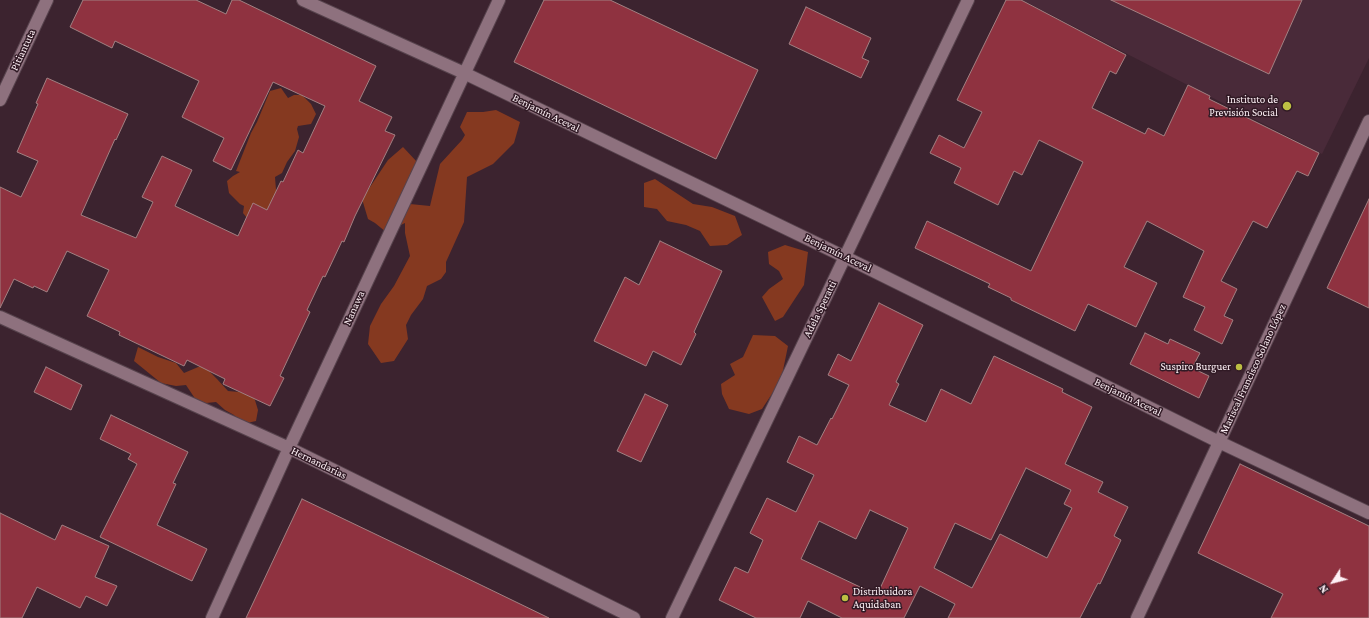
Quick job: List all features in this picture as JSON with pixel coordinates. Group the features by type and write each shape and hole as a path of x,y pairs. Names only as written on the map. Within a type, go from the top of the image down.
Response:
{"street":[{"name":"Pitiantuta","path":"0,100 47,0"},
{"name":"Benjamín Aceval","path":"303,0 464,73 845,257 1219,442 1369,512"},
{"name":"Nanawa","path":"212,618 289,448 499,0"},
{"name":"Adela Speratti","path":"672,618 968,0"},
{"name":"Mariscal Francisco Solano López","path":"1137,618 1369,121"},
{"name":"Hernandarias","path":"0,317 289,448 634,618"}],"shaded area":[{"name":"Instituto de Previsión Social","path":"1022,0 1369,0 1369,58 1322,154"},
{"path":"281,88 288,98 294,95 302,95 311,104 316,114 311,124 298,126 297,129 299,137 295,151 287,162 282,173 275,177 276,190 281,203 251,223 243,213 244,206 229,193 227,181 240,172 236,171 270,91"},
{"path":"496,110 520,122 514,143 493,164 467,177 464,222 446,262 446,272 441,279 427,286 423,299 411,315 406,325 408,339 394,361 381,363 368,344 370,326 381,304 394,286 410,256 405,233 405,223 386,232 368,219 362,199 388,160 403,147 418,163 410,204 430,206 440,164 465,135 460,127 467,112"},
{"path":"655,179 693,204 712,207 735,216 742,235 727,245 710,246 700,231 686,225 667,221 657,209 644,207 644,183"},
{"path":"785,245 808,252 804,285 783,317 775,321 762,297 769,289 783,279 779,271 769,264 768,252"},
{"path":"753,335 775,336 788,346 781,380 762,409 749,414 729,409 722,394 721,384 735,375 730,364 743,357"},
{"path":"138,347 158,357 176,363 184,373 203,365 228,391 239,392 254,397 258,410 256,421 247,423 238,421 234,415 225,410 216,402 206,403 196,400 186,385 176,386 161,383 134,361"}],"building":[{"path":"83,0 196,0 226,14 232,0 239,0 376,66 359,101 392,117 385,131 395,135 355,216 344,242 342,241 307,310 310,312 280,376 284,378 270,406 223,384 225,379 187,360 184,366 119,335 120,332 87,316 109,270 67,251 47,292 34,286 33,288 14,279 0,308 0,187 21,197 38,161 17,152 38,104 36,103 47,78 128,114 116,140 115,139 81,215 136,238 153,202 142,197 162,156 192,170 175,206 238,236 253,203 267,210 281,181 283,182 298,150 303,153 325,106 273,82 231,170 213,161 224,138 182,117 199,81 115,41 112,48 70,27"},
{"path":"544,0 610,0 758,70 716,159 514,62"},
{"path":"1006,0 1021,0 1126,55 1116,74 1110,71 1092,108 1145,134 1148,128 1164,136 1188,85 1210,96 1209,99 1319,153 1308,176 1297,171 1267,228 1253,221 1221,281 1237,289 1224,316 1233,320 1222,344 1194,330 1205,307 1183,297 1204,251 1147,221 1124,267 1157,283 1136,327 1088,304 1075,331 1011,300 1011,298 988,287 990,284 915,248 927,221 1031,271 1083,162 1039,140 1022,175 1014,171 998,205 954,183 961,168 930,153 939,135 964,148 982,112 957,100"},
{"name":"Instituto de Previsión Social","path":"1111,0 1302,0 1269,74"},
{"path":"806,7 871,38 862,58 869,61 861,78 789,44"},
{"path":"1369,199 1369,308 1327,288"},
{"path":"660,241 722,271 694,332 696,334 681,365 653,351 646,366 594,341 625,277 639,285"},
{"path":"879,303 923,325 896,382 899,384 889,405 926,422 941,389 971,404 994,356 1063,389 1062,392 1092,407 1065,464 1103,482 1098,492 1128,507 1114,536 1121,540 1100,584 1098,583 1080,618 948,618 955,604 920,586 904,618 842,618 808,601 800,618 756,618 719,600 735,567 748,573 763,540 750,533 767,498 796,512 814,475 787,462 799,436 817,445 849,385 828,375 838,354 851,361","holes":["1026,468 1071,490 1064,504 1072,508 1047,558 1000,534 972,588 934,568 955,523 991,540","870,510 908,528 877,595 801,559 819,521 856,539"]},
{"path":"1145,333 1168,344 1170,339 1200,353 1192,368 1209,376 1199,398 1130,364"},
{"path":"46,367 82,385 71,410 34,392"},
{"path":"645,394 668,405 641,462 617,451"},
{"path":"111,415 188,452 173,483 176,484 157,525 207,549 192,581 100,537 137,464 128,459 131,454 100,439"},
{"path":"1240,464 1369,526 1369,618 1271,618 1283,594 1198,553"},
{"path":"302,499 419,555 549,618 246,618"},
{"path":"0,513 55,540 62,525 109,546 95,577 117,586 107,606 86,596 80,608 37,587 22,618 0,618"}],"place":[{"name":"Instituto de Previsión Social","path":"1287,106"},
{"name":"Suspiro Burguer","path":"1239,367"},
{"name":"Distribuidora Aquidaban","path":"845,598"}]}
